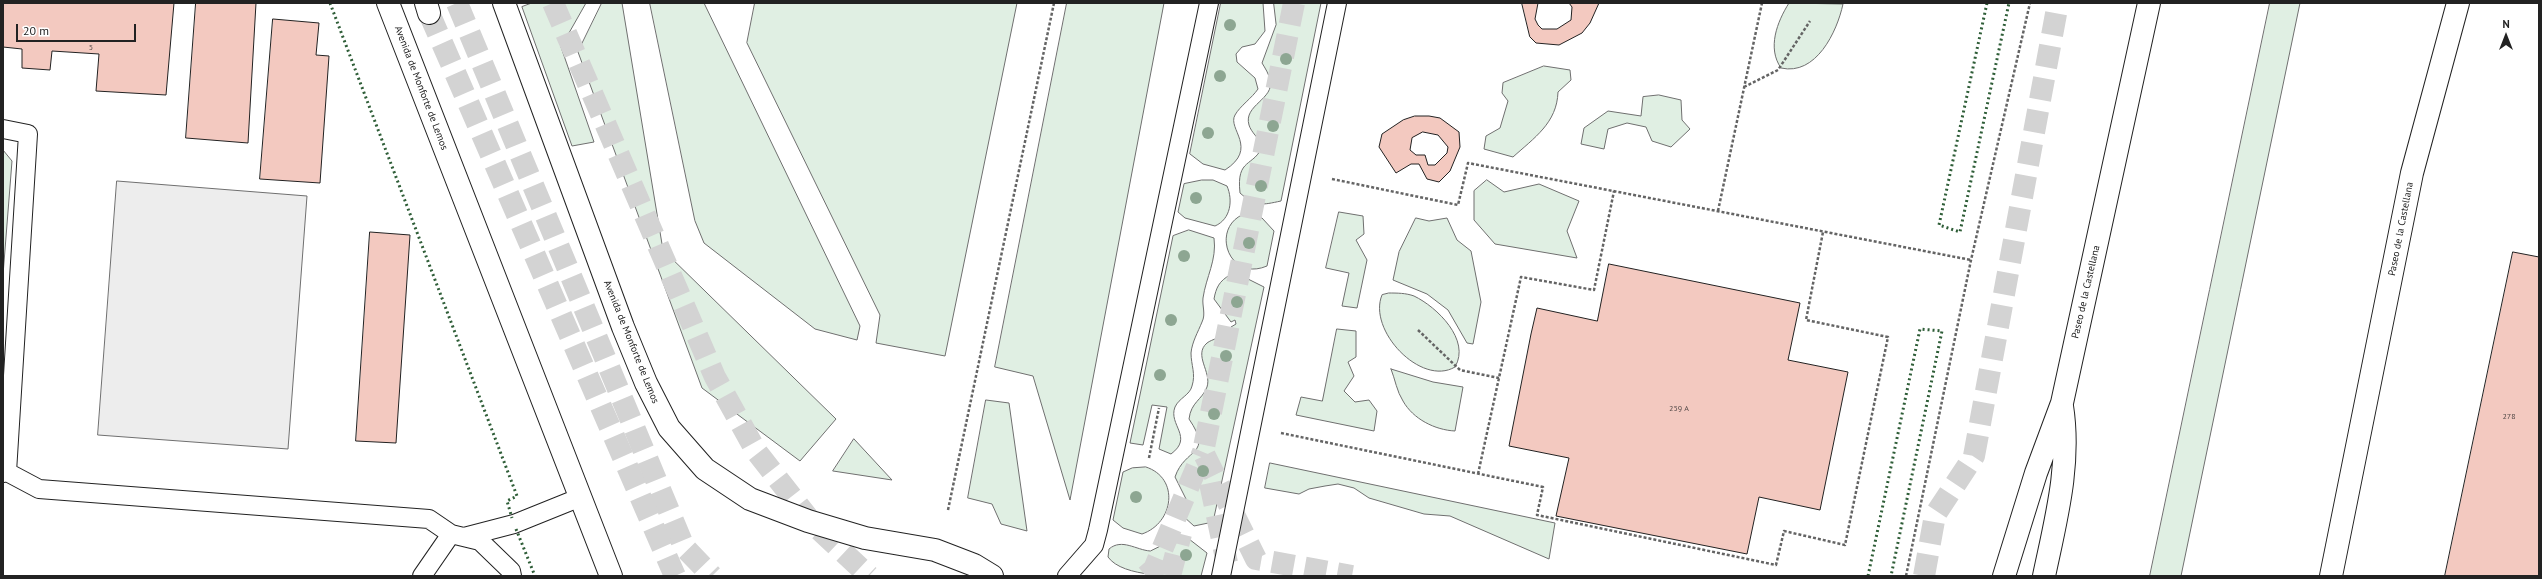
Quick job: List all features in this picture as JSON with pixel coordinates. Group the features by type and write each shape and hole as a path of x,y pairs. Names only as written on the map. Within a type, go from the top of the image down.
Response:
{"street":[{"name":"Avenida de Monforte de Lemos","path":"388,3 611,576"},
{"name":"Avenida de Monforte de Lemos","path":"504,3 623,327 646,383 669,428 705,468 750,499 808,521 865,538 935,550 974,565 992,576"},
{"name":"Paseo de la Castellana","path":"2004,576 2033,481 2062,403 2149,3"},
{"name":"Paseo de la Castellana","path":"2331,576 2412,173 2458,3"},
{"path":"2044,576 2065,466 2065,425 2062,403"}],"lane":[{"path":"1067,576 1094,546 1098,530 1208,3"},
{"path":"1221,576 1337,3"},
{"path":"3,129 28,134 5,473 39,489 429,519 457,536 480,542 511,571 512,576"},
{"path":"422,576 457,536 514,524 581,497"}],"path":[{"path":"948,510 1054,3"},
{"path":"1718,211 1762,3"},
{"path":"1906,576 1971,260 2030,3"},
{"path":"1744,87 1778,70 1810,21"},
{"path":"1326,178 1458,205 1468,163 1971,260"},
{"path":"1478,474 1521,277 1594,290 1614,191"},
{"path":"1275,432 1543,487 1537,515 1776,565 1784,531 1845,545 1888,337 1806,320 1823,232"},
{"path":"1418,330 1460,370 1499,378"},
{"path":"1149,458 1159,408"}],"green space":[{"path":"532,3 586,3 561,47 594,142 572,146 522,7"},
{"path":"602,3 622,3 663,250 836,419 800,461 702,388 578,52"},
{"path":"650,3 704,3 860,326 857,340 815,329 704,243 695,221"},
{"path":"755,3 1017,3 945,356 876,343 880,315 747,43"},
{"path":"1067,3 1164,3 1070,500 1033,376 995,367"},
{"path":"1221,3 1263,3 1265,31 1255,44 1242,47 1236,54 1237,62 1255,78 1258,89 1235,115 1235,126 1241,147 1240,154 1235,162 1225,170 1203,164 1190,154"},
{"path":"1274,3 1321,3 1281,201 1259,204 1250,201 1240,193 1239,182 1243,168 1255,157 1263,145 1250,128 1248,118 1250,112 1268,92 1270,87 1269,76 1262,63 1276,25"},
{"path":"1789,3 1843,4 1836,27 1823,50 1805,65 1793,69 1781,68 1777,60 1774,44 1775,35 1781,18"},
{"path":"2270,3 2300,3 2181,576 2150,576"},
{"path":"1544,66 1570,70 1571,80 1558,92 1554,113 1549,121 1536,136 1513,157 1484,149 1486,136 1500,128 1508,101 1502,93 1503,83"},
{"path":"1659,95 1681,100 1682,120 1690,129 1671,147 1652,141 1646,127 1627,123 1608,129 1604,149 1581,144 1584,128 1608,111 1641,116 1643,97"},
{"path":"3,150 12,161 3,275"},
{"path":"1202,180 1213,180 1227,186 1229,191 1230,203 1227,214 1220,223 1215,226 1185,218 1178,212 1184,184"},
{"path":"1487,180 1504,192 1539,184 1579,201 1567,231 1577,258 1495,244 1474,220 1474,191"},
{"path":"1339,212 1363,216 1364,234 1356,240 1367,260 1357,308 1342,306 1349,273 1326,268"},
{"path":"1247,213 1262,218 1274,231 1267,266 1253,269 1242,266 1233,260 1228,250 1226,239 1228,228 1235,219"},
{"path":"1416,218 1429,221 1447,218 1457,240 1471,251 1481,302 1473,344 1467,343 1448,310 1427,294 1393,280 1399,252"},
{"path":"1189,230 1214,238 1215,246 1213,261 1204,290 1203,319 1191,353 1193,382 1189,392 1175,407 1175,420 1181,436 1177,448 1171,454 1159,449 1167,407 1152,405 1143,445 1130,443 1173,236"},
{"path":"1230,275 1242,276 1264,287 1213,522 1194,526 1183,516 1187,501 1175,477 1179,467 1198,446 1199,439 1189,419 1194,405 1207,387 1207,375 1202,358 1203,348 1207,343 1230,333 1231,327 1236,324 1235,320 1231,322 1214,299 1219,285"},
{"path":"1389,293 1414,296 1423,301 1441,316 1455,336 1459,346 1459,357 1455,367 1441,371 1427,369 1413,362 1400,352 1382,324 1379,309 1382,295"},
{"path":"1337,329 1356,331 1356,357 1348,362 1354,376 1344,391 1355,402 1369,400 1377,411 1374,431 1296,415 1301,397 1322,401"},
{"path":"1391,369 1433,382 1463,387 1455,431 1432,426 1413,413 1401,397"},
{"path":"986,400 1009,403 1027,531 1001,524 992,504 968,498"},
{"path":"854,439 892,480 833,471"},
{"path":"1270,463 1555,523 1549,559 1450,516 1424,514 1369,498 1354,488 1338,484 1309,489 1299,494 1265,488"},
{"path":"1146,467 1157,473 1164,481 1168,490 1169,500 1166,511 1161,520 1153,528 1142,534 1123,528 1113,520 1123,472 1132,468"},
{"path":"1177,538 1189,539 1207,553 1201,576 1165,576 1138,572 1125,569 1115,564 1108,557 1109,549 1114,546 1124,545 1150,551"}],"shaded area":[{"path":"117,181 307,196 288,449 98,435"}],"building":[{"path":"3,3 174,3 166,95 96,91 99,54 52,51 50,70 22,68 22,49 3,47"},
{"path":"196,3 256,3 248,143 186,138"},
{"path":"1522,3 1538,3 1535,19 1538,25 1542,29 1557,29 1571,20 1572,7 1569,3 1599,3 1590,23 1582,33 1559,45 1536,43 1530,37"},
{"path":"273,19 319,23 316,55 329,56 320,183 260,179"},
{"path":"1415,116 1440,118 1459,132 1460,147 1450,171 1439,182 1427,179 1419,164 1411,164 1396,173 1379,147 1382,134 1403,120","holes":["1423,132 1438,135 1448,147 1447,153 1435,165 1428,165 1425,155 1416,155 1410,150 1412,138"]},
{"path":"370,232 410,235 396,443 356,441"},
{"path":"2513,252 2539,257 2539,576 2445,576"},
{"path":"1609,264 1800,303 1788,360 1848,372 1820,510 1759,497 1747,554 1556,516 1569,458 1509,446 1531,334 1537,308 1597,321"}],"tunnel":[{"path":"457,3 684,547 712,576"},
{"path":"553,3 715,377 756,451 813,524 869,576"},
{"path":"1294,3 1203,452 1256,559 1352,576"},
{"path":"1924,576 1935,515 1974,456 2058,3"},
{"path":"429,13 675,576"},
{"path":"1146,576 1154,569 1203,452"},
{"path":"1210,483 1227,563"},
{"path":"1170,576 1181,534"}],"hedge":[{"path":"330,3 517,496 507,501 512,518"},
{"path":"1987,3 1939,225 1960,232 2009,3"},
{"path":"1868,576 1920,329 1942,331 1891,576"},
{"path":"516,529 535,576"}]}
